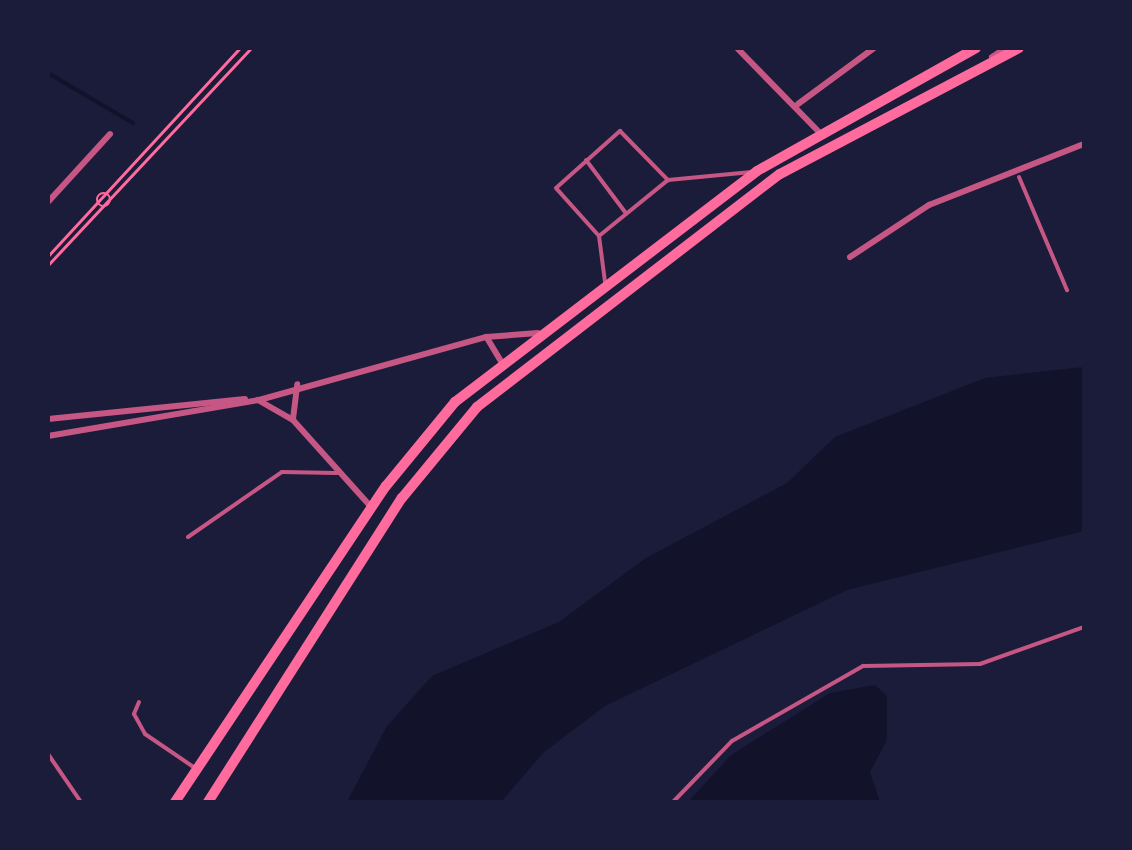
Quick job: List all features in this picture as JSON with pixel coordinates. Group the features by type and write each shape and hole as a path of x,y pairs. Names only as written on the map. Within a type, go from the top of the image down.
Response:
{"main road":[{"path":"174,802 372,508 434,424 501,360 756,171 818,131 976,48"},
{"path":"208,802 389,518 460,423 512,375 780,174 1019,48"},
{"path":"372,508 389,518"}],"street":[{"path":"737,48 798,104 818,131"},
{"path":"798,104 874,48"},
{"path":"975,70 1006,48"},
{"path":"48,202 110,134"},
{"path":"850,257 930,205 1019,178 1084,144"},
{"path":"48,436 259,400 297,384 486,338 538,333"},
{"path":"486,338 501,360"},
{"path":"293,420 297,384"},
{"path":"48,419 259,400 293,420 372,508"}],"lane":[{"path":"605,282 599,236 557,193 586,160 622,131 668,180"},
{"path":"586,160 626,213"},
{"path":"599,236 668,180 756,171"},
{"path":"1019,178 1067,290"},
{"path":"188,537 282,472 337,473"},
{"path":"673,802 732,741 864,666 980,664 1084,627"},
{"path":"140,702 134,714 145,734 199,770"},
{"path":"48,754 81,802"}],"path":[{"path":"48,256 240,48"},
{"path":"48,265 251,48"},
{"path":"888,48 900,48"},
{"path":"105,194 110,197"},
{"path":"97,200 101,206"}],"shaded area":[{"path":"1084,367 1084,531 847,590 605,706 544,752 501,802 347,802 387,726 432,676 559,622 646,558 787,483 835,437 985,378"},
{"path":"875,685 887,696 887,740 870,772 880,802 688,802 731,755 830,693"}],"waterway":[{"path":"48,73 133,123"}]}
